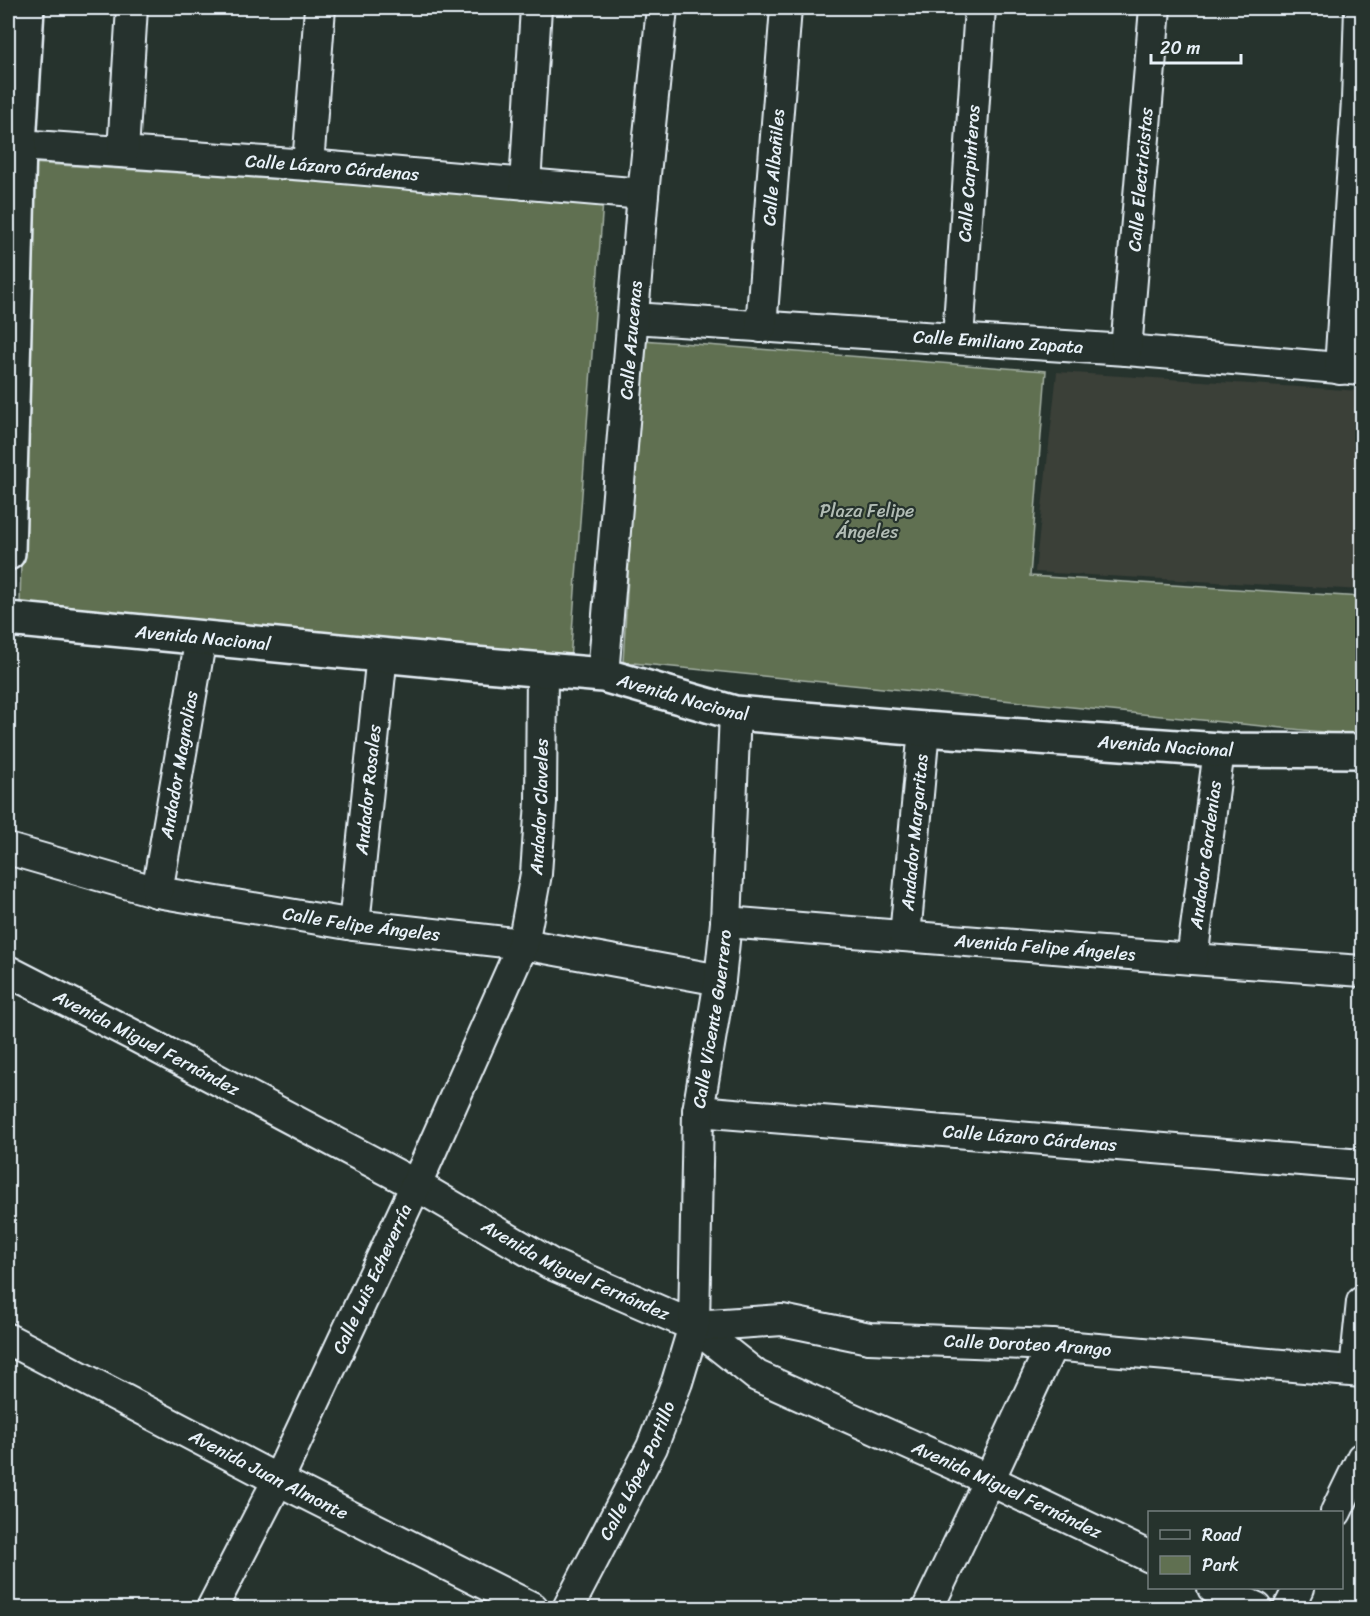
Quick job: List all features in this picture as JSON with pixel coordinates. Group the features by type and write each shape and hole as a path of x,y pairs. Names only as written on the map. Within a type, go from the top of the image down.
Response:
{"street":[{"path":"8,553 19,145 27,8"},
{"path":"123,151 132,8"},
{"path":"308,165 320,8"},
{"path":"525,184 536,8"},
{"name":"Calle Azucenas","path":"603,675 662,8"},
{"name":"Calle Albañiles","path":"760,327 786,8"},
{"name":"Calle Carpinteros","path":"958,339 980,8"},
{"name":"Calle Electricistas","path":"1126,350 1155,8"},
{"path":"1351,370 1360,8"},
{"name":"Calle Lázaro Cárdenas","path":"19,145 308,165 644,194"},
{"name":"Calle Emiliano Zapata","path":"633,318 1126,350 1351,370"},
{"name":"Avenida Nacional","path":"8,619 603,675 735,713 1219,750 1362,751"},
{"name":"Andador Magnolias","path":"158,892 201,637"},
{"name":"Andador Rosales","path":"354,926 382,654"},
{"name":"Andador Claveles","path":"523,944 536,873 541,802 542,669"},
{"name":"Calle Vicente Guerrero","path":"694,1326 698,1111 720,980 726,922 735,713"},
{"name":"Andador Margaritas","path":"905,936 924,729"},
{"name":"Andador Gardenias","path":"1192,959 1219,750"},
{"name":"Calle Felipe Ángeles","path":"8,849 158,892 354,926 523,944 720,980"},
{"name":"Avenida Felipe Ángeles","path":"726,922 1362,971"},
{"name":"Calle Luis Echeverría","path":"212,1608 278,1480 416,1185 523,944"},
{"name":"Avenida Miguel Fernández","path":"8,971 416,1185 551,1264 694,1326 757,1376 989,1480 1148,1557"},
{"name":"Calle Lázaro Cárdenas","path":"698,1111 1362,1166"},
{"path":"1359,1371 1362,1302"},
{"name":"Calle Doroteo Arango","path":"694,1326 782,1320 869,1338 1052,1345 1359,1371"},
{"name":"Calle López Portillo","path":"568,1608 652,1448 677,1382 694,1326"},
{"name":"Avenida Juan Almonte","path":"8,1339 278,1480 533,1608"},
{"path":"927,1608 1052,1345"},
{"path":"1336,1511 1362,1458"},
{"path":"1217,1589 1257,1608"},
{"path":"1289,1608 1298,1589"}],"shaded area":[{"path":"1057,372 1362,391 1362,590 1035,572"}],"green space":[{"path":"30,163 603,201 570,661 20,605"},
{"name":"Plaza Felipe Ángeles","path":"642,340 1046,371 1030,576 1362,597 1362,736 623,662"}]}
